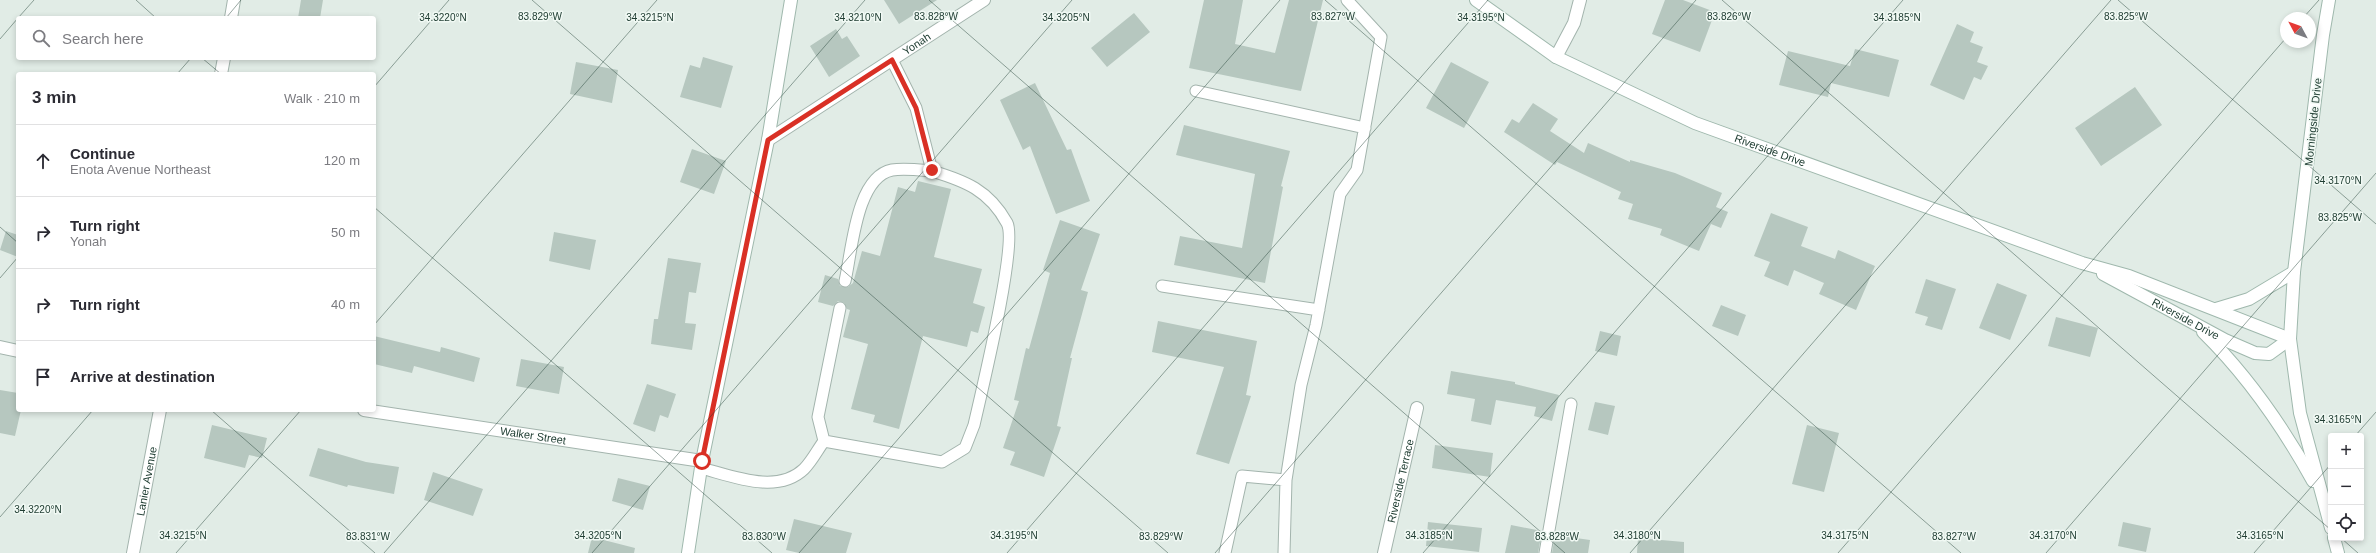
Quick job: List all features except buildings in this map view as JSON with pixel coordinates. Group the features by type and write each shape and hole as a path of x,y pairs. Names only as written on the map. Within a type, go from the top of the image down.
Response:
{"street":[{"path":"231,16 234,0"},
{"path":"688,553 701,465 768,140 791,0"},
{"name":"Yonah","path":"768,140 984,0"},
{"name":"Riverside Drive","path":"1476,0 1556,57 1695,123 2082,263 2129,276 2290,339"},
{"path":"1556,57 1574,23 1580,0"},
{"name":"Morningside Drive","path":"2290,339 2294,272 2323,35 2329,0"},
{"path":"221,72 224,60"},
{"name":"Riverside Drive","path":"2082,263 2191,320 2225,340 2255,353 2269,354 2290,339"},
{"path":"2216,309 2250,299 2294,272"},
{"path":"2191,320 2225,353 2261,398 2290,439 2322,496"},
{"path":"2290,339 2300,413 2328,517"},
{"path":"0,347 16,351"},
{"name":"Riverside Terrace","path":"1384,553 1417,408"},
{"name":"Lanier Avenue","path":"133,553 160,412"},
{"name":"Walker Street","path":"376,412 701,465"},
{"path":"2335,541 2338,553"}],"lane":[{"path":"1284,553 1286,480 1301,385 1319,310 1340,194 1357,170 1381,37 1347,0"},
{"path":"892,60 916,108 932,170"},
{"path":"1196,91 1365,128"},
{"path":"824,441 942,462 965,448 974,425 1009,256 1007,224 986,195 965,181 932,170 892,170 873,180 863,198 846,281"},
{"path":"1162,286 1319,310"},
{"path":"824,441 818,418 840,308"},
{"path":"1545,553 1571,404"},
{"path":"701,465 766,483 789,478 804,469 824,441"},
{"path":"1225,553 1242,476 1286,480"}],"route":[{"path":"702,461 768,140 892,60 916,108 932,170"}]}
